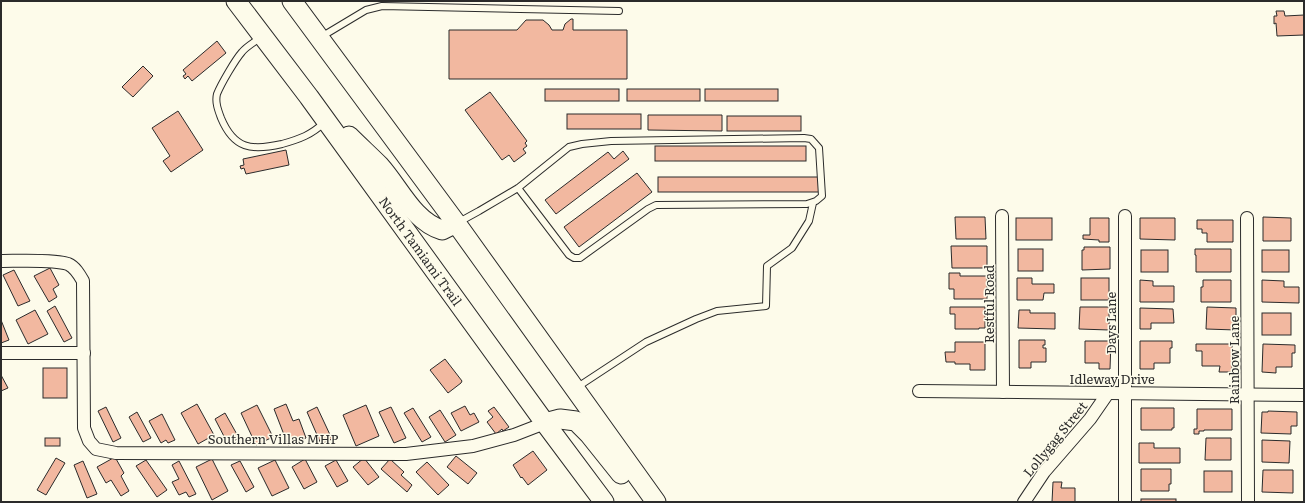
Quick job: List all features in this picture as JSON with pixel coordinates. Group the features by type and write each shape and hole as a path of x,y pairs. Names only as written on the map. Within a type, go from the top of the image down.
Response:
{"main road":[{"path":"236,1 309,97 329,119 380,167 417,214 436,228 442,230 456,223"},
{"path":"292,1 456,223 656,502"},
{"name":"North Tamiami Trail","path":"329,119 545,423 604,502"},
{"path":"545,423 566,419 576,421 589,434 638,496 645,502"}],"street":[{"name":"Restful Road","path":"1002,216 1003,392"},
{"name":"Days Lane","path":"1125,216 1125,502"},
{"name":"Rainbow Lane","path":"1247,218 1248,502"},
{"name":"Southern Villas MHP","path":"1,261 57,262 69,264 77,271 83,280 84,428 89,441 96,449 116,453 406,454 473,446 514,435 545,423"},
{"path":"1,353 84,353"},
{"name":"Idleway Drive","path":"919,391 1304,395"},
{"name":"Lollygag Street","path":"1024,502 1044,472 1090,419 1108,393"}],"lane":[{"path":"320,38 366,10 382,6 619,11"},
{"path":"263,36 242,51 217,94 216,105 226,129 234,140 244,146 254,148 275,145 300,139 314,132 329,119"},
{"path":"456,223 518,188 569,147 610,141 811,139 819,148 822,196 813,203 787,205 656,205 648,209 587,254 580,258 574,258 569,255 518,188"},
{"path":"574,389 646,342 696,319 716,311 766,306 767,266 792,248 809,221 813,203"}],"building":[{"path":"1276,11 1284,11 1285,16 1304,15 1304,35 1277,36 1276,23 1274,24 1274,16 1277,16"},
{"path":"573,19 573,30 627,30 627,79 449,79 449,30 517,30 526,20 543,20 552,30 563,30 565,24"},
{"path":"217,41 226,53 192,81 188,76 185,79 183,76 186,74 183,70"},
{"path":"143,66 153,76 133,97 122,87"},
{"path":"545,89 619,89 619,101 545,101"},
{"path":"627,89 700,89 700,101 627,101"},
{"path":"705,89 778,89 778,101 705,101"},
{"path":"490,92 527,141 525,143 527,146 523,149 526,153 514,162 509,155 502,160 465,110"},
{"path":"178,111 203,150 171,172 163,161 170,156 152,128"},
{"path":"567,114 641,114 641,129 567,129"},
{"path":"648,115 722,115 722,131 648,130"},
{"path":"727,116 801,116 801,131 727,131"},
{"path":"655,146 806,146 806,161 655,161"},
{"path":"286,150 289,165 246,174 244,168 241,169 240,166 244,165 243,159"},
{"path":"623,151 629,159 556,214 545,200 608,152 614,159"},
{"path":"637,173 652,192 579,247 564,227"},
{"path":"658,177 819,177 819,192 658,192"},
{"path":"955,217 985,217 986,239 956,239"},
{"path":"1263,217 1291,218 1291,241 1263,241"},
{"path":"1016,218 1052,218 1052,240 1016,240"},
{"path":"1090,218 1109,218 1109,242 1083,239 1083,235 1090,235"},
{"path":"1140,218 1175,218 1175,240 1140,239"},
{"path":"1197,220 1233,220 1233,242 1207,242 1207,233 1202,233 1202,229 1197,229"},
{"path":"951,246 987,246 987,268 952,268"},
{"path":"1084,247 1110,247 1110,269 1082,270 1082,250 1084,250"},
{"path":"1018,249 1043,249 1043,271 1018,271"},
{"path":"1195,249 1231,249 1231,272 1196,272"},
{"path":"1141,250 1168,250 1168,272 1141,272"},
{"path":"1262,250 1289,250 1289,272 1262,272"},
{"path":"50,268 59,285 53,289 57,297 49,302 34,276"},
{"path":"14,270 30,301 18,306 3,275"},
{"path":"949,273 960,273 960,276 987,276 987,299 954,299 954,289 949,289"},
{"path":"1017,278 1032,278 1032,284 1054,284 1054,293 1044,293 1043,300 1017,300"},
{"path":"1081,278 1109,278 1109,300 1081,300"},
{"path":"1140,280 1153,281 1153,286 1174,286 1174,302 1140,302"},
{"path":"1203,280 1231,280 1231,302 1201,302 1201,287 1203,287"},
{"path":"1262,280 1284,281 1284,287 1299,287 1299,303 1262,302"},
{"path":"55,306 72,338 64,342 47,311"},
{"path":"950,307 985,307 985,328 955,329 955,314 950,314"},
{"path":"1080,307 1109,307 1109,330 1079,329"},
{"path":"1207,307 1236,308 1236,330 1206,329"},
{"path":"1140,308 1173,309 1174,323 1151,323 1151,329 1140,329"},
{"path":"35,310 48,334 28,344 16,320"},
{"path":"1019,310 1030,310 1030,313 1055,313 1055,329 1018,328"},
{"path":"1262,313 1291,313 1291,335 1262,335"},
{"path":"1,320 9,340 1,343"},
{"path":"1019,340 1045,340 1045,345 1043,345 1043,348 1046,348 1046,362 1031,362 1031,368 1019,368"},
{"path":"1085,341 1111,341 1110,369 1099,369 1099,363 1085,363"},
{"path":"1140,341 1172,341 1172,348 1170,348 1170,363 1154,363 1154,369 1140,369"},
{"path":"955,342 985,342 985,370 970,370 970,364 955,364 955,362 946,362 945,352 955,352"},
{"path":"1196,344 1232,344 1232,372 1219,372 1220,366 1202,366 1202,351 1196,351"},
{"path":"1263,344 1295,345 1295,353 1292,353 1292,367 1276,367 1276,373 1262,372"},
{"path":"445,359 462,381 448,393 430,370"},
{"path":"43,368 67,368 67,398 43,398"},
{"path":"1,375 8,388 1,391"},
{"path":"197,404 214,435 198,444 181,413"},
{"path":"286,404 293,421 299,419 306,438 288,445 274,409"},
{"path":"257,405 273,437 256,445 241,413"},
{"path":"366,405 379,436 356,446 343,415"},
{"path":"465,406 470,415 474,413 479,422 461,431 451,413"},
{"path":"106,407 121,438 113,442 98,411"},
{"path":"317,407 332,439 321,444 307,412"},
{"path":"391,407 406,438 394,443 379,412"},
{"path":"494,407 509,427 503,431 502,429 496,434 487,422 493,417 488,411"},
{"path":"413,408 431,437 422,442 404,413"},
{"path":"1141,408 1174,408 1174,428 1172,428 1172,430 1141,430"},
{"path":"1197,409 1232,409 1232,430 1204,430 1199,431 1199,434 1194,434 1194,429 1197,429"},
{"path":"440,410 456,435 445,442 429,417"},
{"path":"137,412 151,438 143,442 129,417"},
{"path":"1262,412 1297,412 1297,426 1291,426 1291,434 1261,433"},
{"path":"225,413 239,438 228,444 215,419"},
{"path":"162,414 175,440 168,443 166,440 161,443 149,421"},
{"path":"45,438 60,438 60,446 45,446"},
{"path":"1206,438 1231,438 1231,460 1205,460"},
{"path":"1262,440 1290,441 1289,463 1262,462"},
{"path":"1139,443 1154,443 1154,448 1180,448 1180,463 1139,463"},
{"path":"533,451 547,470 528,485 522,477 521,478 513,465"},
{"path":"456,456 477,473 468,484 447,467"},
{"path":"115,457 124,473 121,476 129,491 121,496 111,480 106,483 97,467"},
{"path":"56,458 65,463 46,495 37,490"},
{"path":"364,458 379,477 368,485 353,467"},
{"path":"212,459 228,491 212,500 196,467"},
{"path":"305,459 317,482 304,489 292,467"},
{"path":"390,459 404,472 401,475 412,485 407,492 381,469"},
{"path":"146,460 167,490 157,497 136,466"},
{"path":"275,460 289,488 272,496 258,468"},
{"path":"336,460 348,481 337,487 325,466"},
{"path":"83,461 97,494 87,498 74,465"},
{"path":"179,461 196,494 189,497 186,492 179,495 172,482 179,479 172,465"},
{"path":"240,461 254,487 246,492 231,465"},
{"path":"427,462 449,485 438,495 416,472"},
{"path":"1141,469 1171,469 1171,484 1169,484 1169,491 1141,491"},
{"path":"1263,470 1293,470 1293,493 1262,492"},
{"path":"1204,471 1232,471 1232,492 1204,492"},
{"path":"1053,482 1062,482 1061,488 1075,488 1075,502 1052,502"},
{"path":"1141,499 1176,499 1176,502 1141,502"}]}
